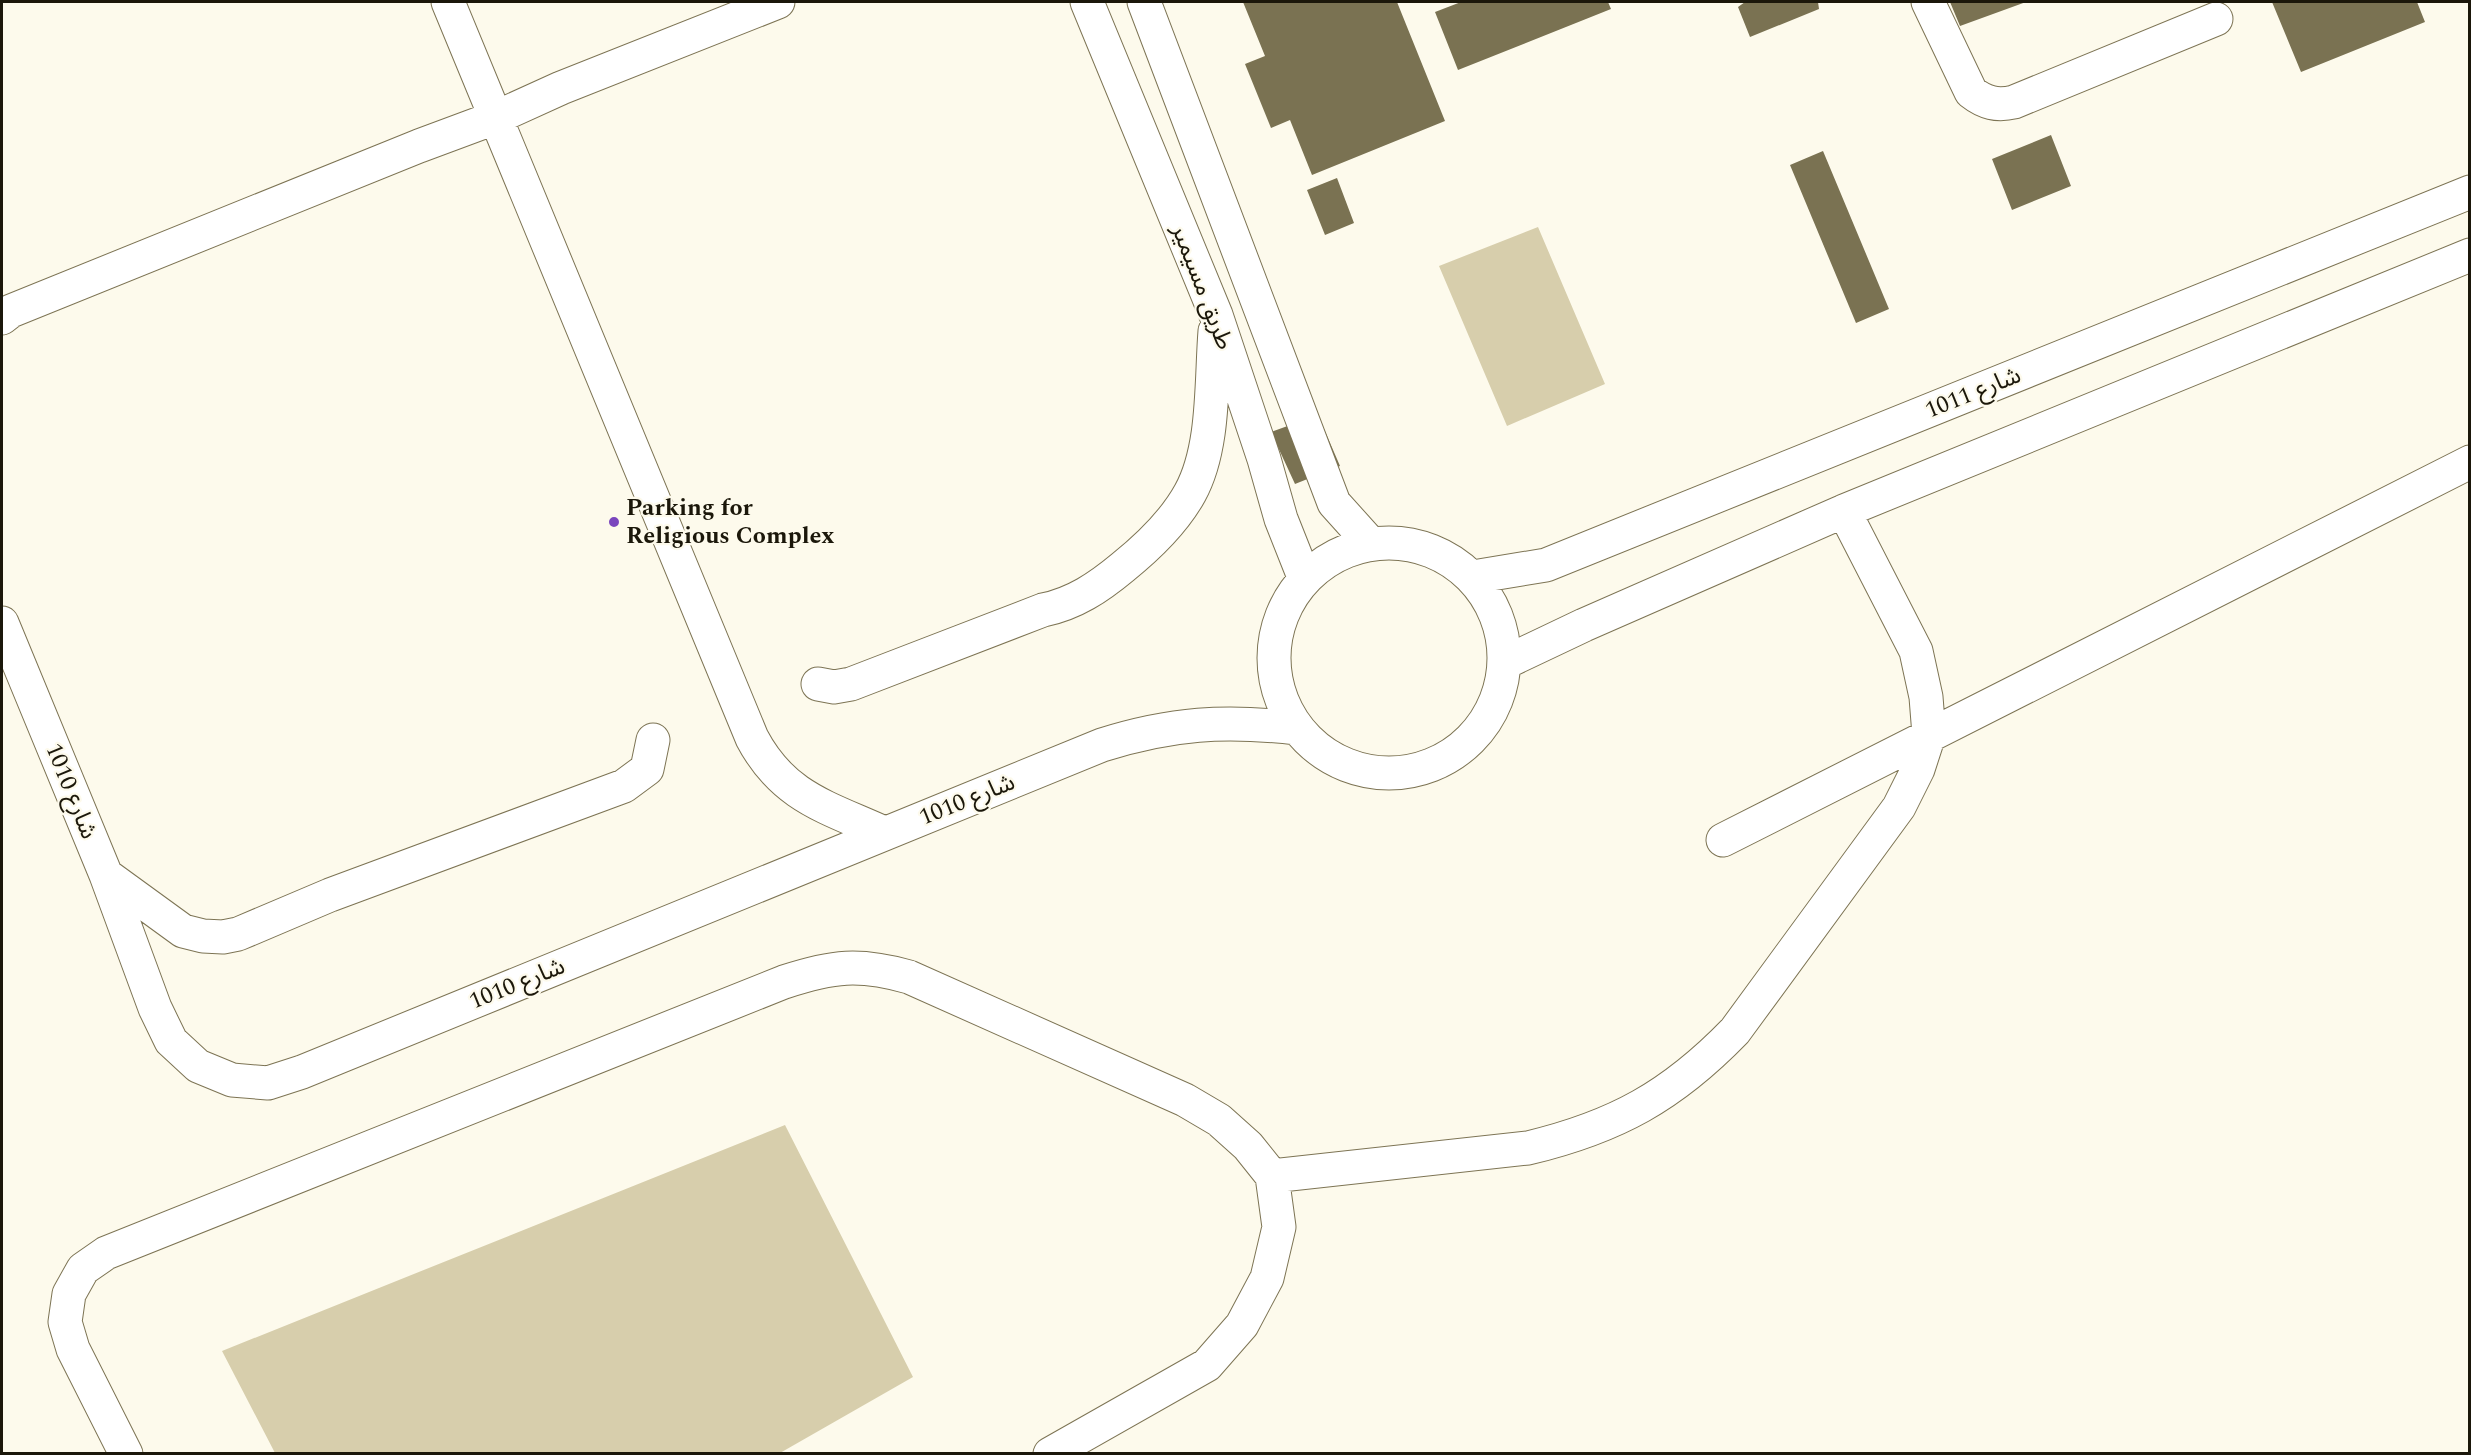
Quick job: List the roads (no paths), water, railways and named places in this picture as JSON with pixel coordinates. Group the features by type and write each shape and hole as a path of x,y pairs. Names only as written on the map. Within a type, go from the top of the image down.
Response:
{"street":[{"path":"448,2 748,727 763,758 777,776 794,790 884,833"},
{"path":"2,318 11,311 778,2"},
{"name":"طريق مسيمير","path":"1087,2 1216,315 1264,459 1281,519 1304,578"},
{"name":"طريق مسيمير","path":"1144,2 1334,503 1370,543"},
{"path":"1928,2 1971,92 1980,99 2002,104 2014,102 2216,19"},
{"name":"شارع 1011","path":"1473,577 1546,565 2469,192"},
{"path":"1504,663 1584,625 1844,511 2469,255"},
{"path":"818,684 834,687 851,684 1043,610 1060,607 1106,581 1150,545 1191,493 1203,461 1208,430 1216,315"},
{"path":"1723,840 2469,462"},
{"path":"1272,1176 1528,1148 1567,1139 1605,1125 1641,1107 1675,1085 1707,1060 1735,1031 1760,1000 1899,807 1918,769 1929,735 1926,697 1916,651 1844,511"},
{"path":"1370,543 1425,548 1473,577 1498,617 1504,663 1496,703 1474,737 1442,762 1404,773 1363,772 1326,756 1297,728 1278,692 1273,651 1283,612 1304,578 1334,555 1370,543"},
{"name":"شارع 1010","path":"2,623 106,875 155,1008 171,1041 198,1066 206,1070 232,1080 268,1083 302,1072 1102,745 1140,733 1218,722 1297,728"},
{"path":"106,875 183,931 203,936 238,934 330,895 624,786 647,769 653,740"},
{"path":"126,1454 73,1349 65,1322 69,1294 83,1269 106,1252 784,982 814,972 845,967 878,968 920,981 1185,1100 1219,1120 1248,1146 1272,1176 1279,1227 1267,1278 1242,1325 1207,1365 1050,1454"}],"place":[{"name":"Parking for Religious Complex","path":"614,522"}]}
